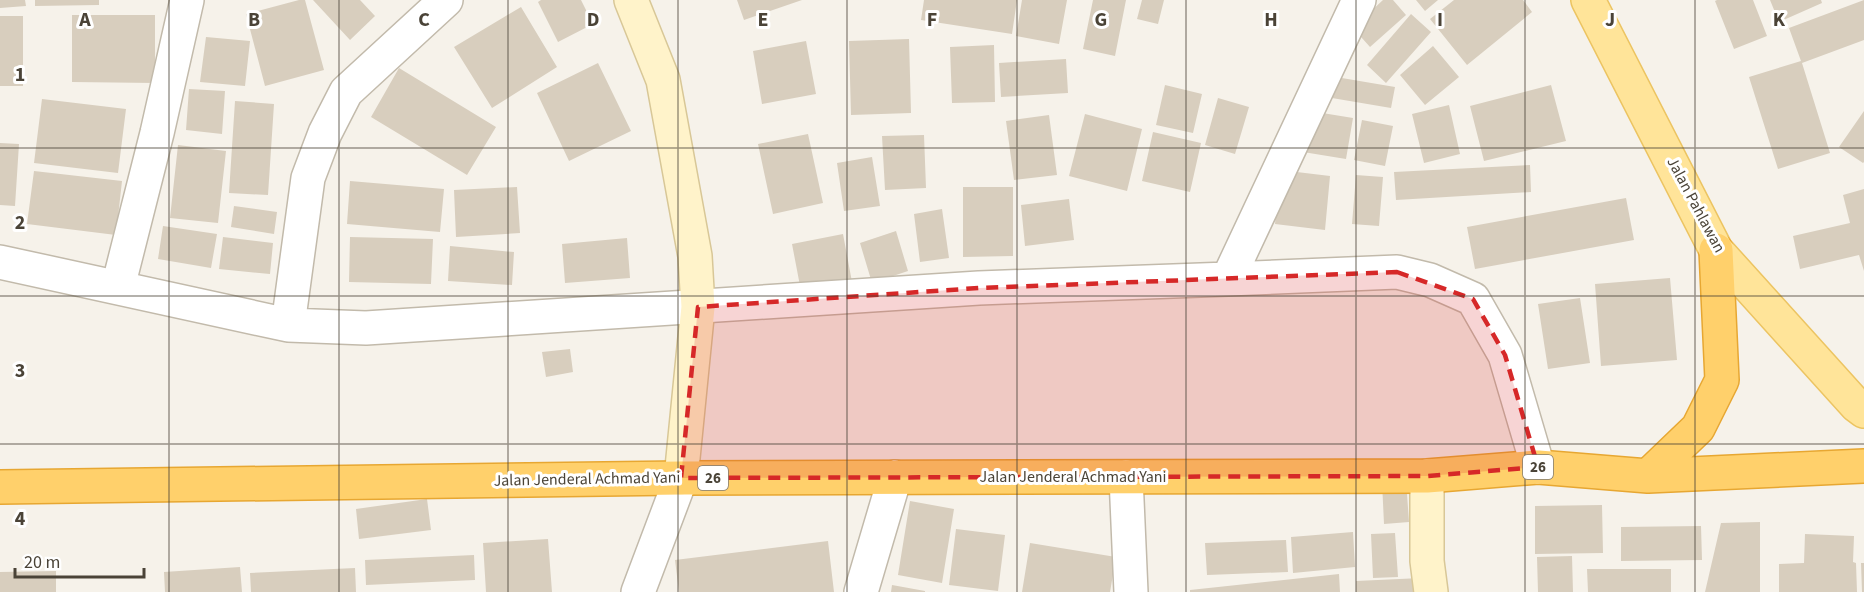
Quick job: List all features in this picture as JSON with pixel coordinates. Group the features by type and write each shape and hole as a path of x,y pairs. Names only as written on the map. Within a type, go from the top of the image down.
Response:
{"highway":[{"path":"1648,476 1698,428 1722,380 1716,249"},
{"name":"26","path":"1427,476 1538,467 1648,476 1864,466"},
{"name":"Jalan Jenderal Achmad Yani","path":"0,487 681,478 1427,476"}],"main road":[{"path":"631,0 663,80 695,256 698,307 681,478"},
{"name":"Jalan Pahlawan","path":"1595,2 1716,249 1856,405 1864,411"},
{"path":"1427,476 1427,561 1431,592"}],"street":[{"path":"118,287 157,133 187,0"},
{"path":"288,325 308,178 325,133 346,92 446,0"},
{"path":"1228,279 1359,0"},
{"path":"0,262 288,325 366,328 979,288 1397,272 1430,280 1473,299 1505,355 1538,467"},
{"path":"861,592 895,477"},
{"path":"1126,477 1131,592"},
{"path":"638,592 681,478"}],"highlighted area":[{"path":"1397,272 1473,299 1505,355 1538,467 1427,476 681,478 698,307 979,288"}],"building":[{"path":"0,0 25,0 26,6 0,8"},
{"path":"35,0 99,0 99,5 35,6"},
{"path":"305,0 324,70 265,86 246,14"},
{"path":"313,0 360,0 375,16 350,40"},
{"path":"541,0 581,0 593,24 558,42 538,2"},
{"path":"737,0 802,0 744,20"},
{"path":"924,0 1017,0 1012,34 921,20"},
{"path":"1022,0 1067,0 1059,44 1016,36"},
{"path":"1093,0 1126,0 1115,56 1083,49"},
{"path":"1142,0 1164,0 1158,24 1137,19"},
{"path":"1383,0 1393,0 1406,15 1370,47 1353,28"},
{"path":"1416,0 1438,0 1425,11"},
{"path":"1454,0 1523,0 1532,12 1467,65 1430,19"},
{"path":"1753,0 1767,36 1734,49 1715,1"},
{"path":"1770,0 1821,0 1822,3 1779,22"},
{"path":"1864,0 1864,40 1802,63 1830,153 1778,169 1749,77 1801,61 1789,28"},
{"path":"521,7 557,67 492,108 454,47"},
{"path":"1411,14 1431,32 1386,83 1367,65"},
{"path":"72,15 155,15 155,83 72,82"},
{"path":"0,16 23,16 23,86 0,86"},
{"path":"206,37 250,41 245,86 200,82"},
{"path":"909,39 911,113 851,115 849,41"},
{"path":"806,41 816,94 762,104 753,51"},
{"path":"994,45 995,102 952,103 950,47"},
{"path":"1433,46 1459,77 1425,105 1400,75"},
{"path":"1066,59 1068,93 1001,97 999,63"},
{"path":"598,63 631,131 569,161 537,93"},
{"path":"399,68 496,127 467,175 371,117"},
{"path":"1330,76 1395,87 1391,108 1326,97"},
{"path":"1165,85 1202,94 1193,133 1156,125"},
{"path":"1551,85 1566,141 1484,161 1470,106"},
{"path":"189,89 225,91 222,134 186,130"},
{"path":"1218,98 1249,107 1235,154 1205,145"},
{"path":"42,99 126,109 118,173 34,163"},
{"path":"235,101 274,104 268,195 229,193"},
{"path":"1449,105 1460,154 1424,163 1412,114"},
{"path":"1310,111 1353,118 1346,159 1303,152"},
{"path":"1864,111 1864,162 1863,163 1839,147"},
{"path":"1085,114 1142,129 1127,191 1069,176"},
{"path":"1049,115 1057,175 1014,180 1006,121"},
{"path":"1362,120 1393,126 1385,166 1354,160"},
{"path":"1153,132 1201,143 1190,192 1142,181"},
{"path":"808,134 823,203 773,214 758,144"},
{"path":"924,135 926,188 885,190 882,136"},
{"path":"0,143 19,144 15,206 0,205"},
{"path":"178,145 226,151 218,223 170,218"},
{"path":"872,157 880,206 844,211 837,163"},
{"path":"1530,165 1531,192 1396,200 1394,172"},
{"path":"1280,170 1330,176 1325,230 1275,224"},
{"path":"34,171 122,181 116,235 27,224"},
{"path":"1356,175 1383,177 1379,226 1352,224"},
{"path":"350,181 444,189 440,232 347,224"},
{"path":"517,187 520,233 456,237 454,190"},
{"path":"963,187 1013,187 1013,256 963,257"},
{"path":"1864,189 1864,271 1859,255 1800,269 1793,236 1850,223 1843,195"},
{"path":"1626,198 1634,240 1475,269 1467,227"},
{"path":"1069,199 1074,240 1025,246 1021,205"},
{"path":"234,206 277,212 274,234 231,227"},
{"path":"942,209 949,258 920,262 914,214"},
{"path":"163,226 217,234 211,268 158,259"},
{"path":"896,231 908,271 872,283 860,243"},
{"path":"843,234 852,282 801,291 792,244"},
{"path":"223,237 273,243 270,274 219,269"},
{"path":"350,237 433,239 431,284 349,282"},
{"path":"627,238 630,278 565,283 562,244"},
{"path":"450,246 514,252 512,285 448,281"},
{"path":"1670,278 1677,360 1601,366 1595,284"},
{"path":"1580,298 1590,363 1548,369 1538,304"},
{"path":"570,349 573,372 546,377 542,352"},
{"path":"1406,480 1409,522 1384,524 1382,482"},
{"path":"427,499 431,530 359,539 356,509"},
{"path":"910,501 954,509 942,583 898,575"},
{"path":"1602,505 1603,553 1535,554 1535,506"},
{"path":"1760,522 1760,592 1705,592 1721,523"},
{"path":"1701,526 1702,560 1621,561 1621,527"},
{"path":"956,529 1005,535 998,591 949,585"},
{"path":"1353,532 1355,567 1293,573 1291,537"},
{"path":"1395,533 1398,577 1373,578 1371,534"},
{"path":"1805,534 1854,536 1853,562 1856,563 1857,592 1779,592 1779,564 1804,563"},
{"path":"548,539 552,592 486,592 483,543"},
{"path":"1286,540 1288,572 1207,575 1205,543"},
{"path":"828,541 834,592 679,592 675,560"},
{"path":"1030,543 1116,557 1110,592 1022,592"},
{"path":"474,555 475,580 366,585 365,560"},
{"path":"1572,556 1573,592 1538,592 1537,557"},
{"path":"1861,563 1864,563 1864,592 1862,592"},
{"path":"240,567 242,592 165,592 164,572"},
{"path":"355,568 356,592 251,592 250,573"},
{"path":"1587,569 1671,569 1671,592 1588,592"},
{"path":"56,571 56,592 0,592 0,572"},
{"path":"1339,574 1340,592 1190,592 1190,590"},
{"path":"1421,578 1421,592 1356,592 1356,581"},
{"path":"892,585 925,591 925,592 891,592"}]}
